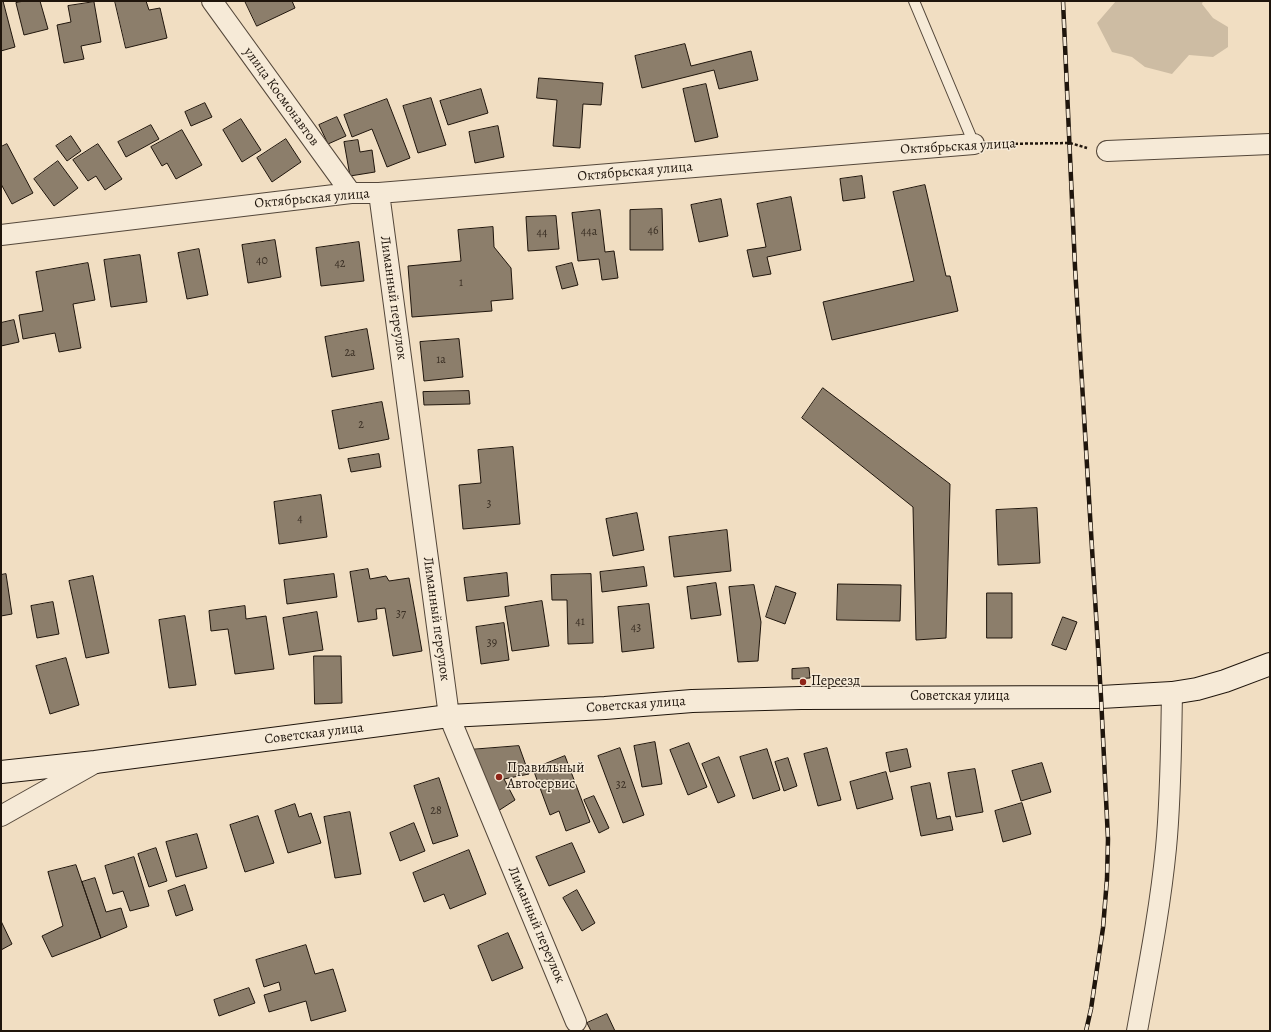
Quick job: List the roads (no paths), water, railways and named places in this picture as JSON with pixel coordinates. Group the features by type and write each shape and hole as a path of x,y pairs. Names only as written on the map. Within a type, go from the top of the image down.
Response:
{"street":[{"name":"улица Космонавтов","path":"212,1 351,193"},
{"name":"Октябрьская улица","path":"1,235 351,193 379,194 974,144"},
{"path":"1107,151 1270,144"},
{"name":"Лиманный переулок","path":"379,194 449,716 576,1022"},
{"name":"Советская улица","path":"1,772 95,762 449,716 604,708 692,701 801,698 1100,697 1172,693 1197,689 1225,681 1270,664"},
{"path":"1136,1031 1159,903 1166,848 1169,804 1172,693"},
{"path":"1,816 95,762"}],"lane":[{"path":"914,1 974,144"}],"railway":[{"path":"1063,1 1075,267 1108,839 1107,879 1103,928 1091,1009 1086,1031"}],"place":[{"name":"Переезд","path":"803,682"},
{"name":"Правильный Автосервис","path":"499,777"}]}
